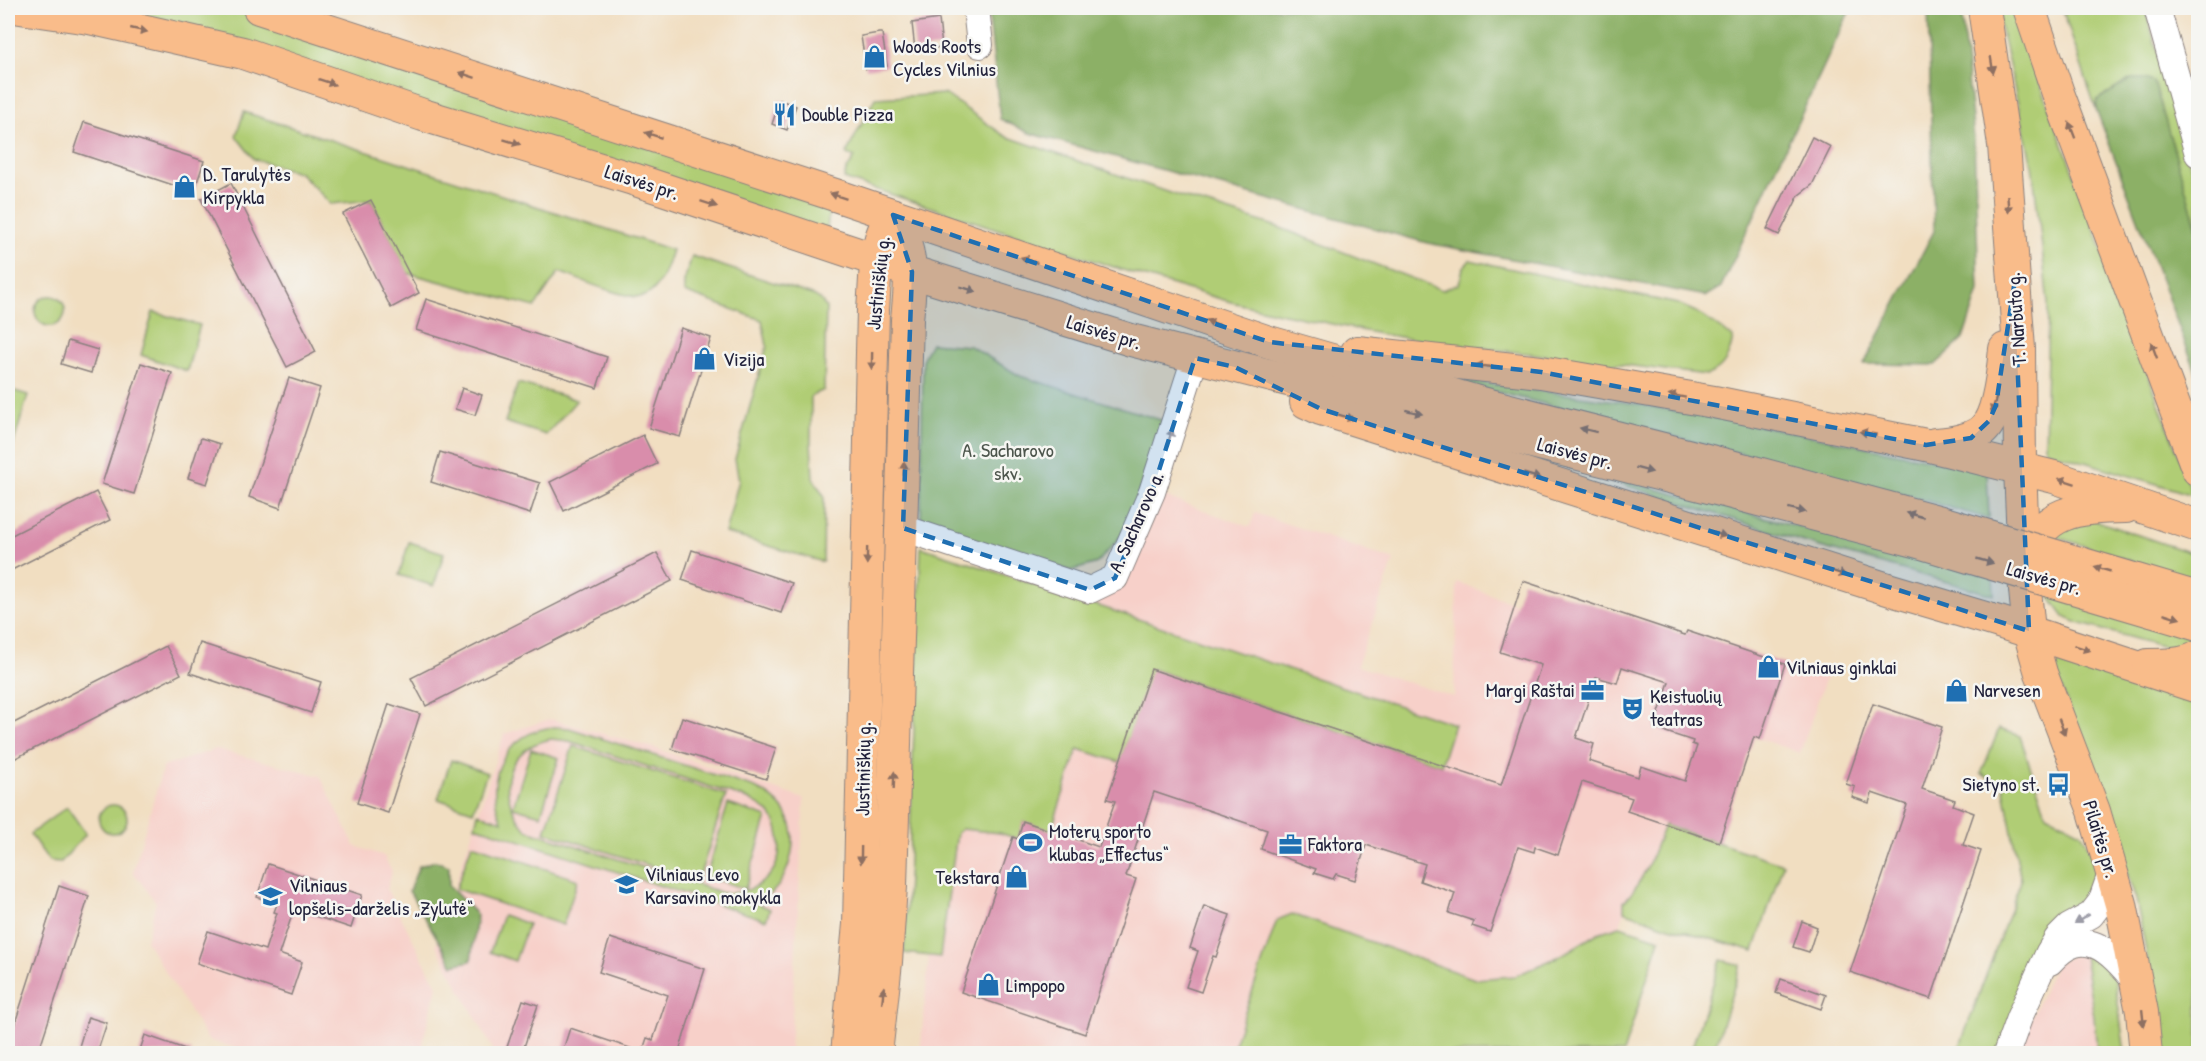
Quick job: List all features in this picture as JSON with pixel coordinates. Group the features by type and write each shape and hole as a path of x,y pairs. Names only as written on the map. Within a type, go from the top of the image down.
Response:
{"main road":[{"name":"Laisvės pr.","path":"20,8 88,18 243,53 423,115 633,179 912,272 1195,358 1743,483 1941,522 2199,598"},
{"name":"Laisvės pr.","path":"259,8 893,215 1269,342 1474,401 1743,483 1915,541 2199,625"},
{"name":"T. Narbuto g.","path":"1984,8 2004,145 2021,393 2020,468 2029,631"},
{"path":"2029,8 2062,103 2199,470"},
{"name":"Justiniškių g.","path":"847,1053 859,924 873,309 880,237 885,224 893,215 902,231 912,272 907,320 903,528 891,886 876,1053"},
{"path":"1926,445 1953,443 1971,438 1984,429 1989,421 1996,405 2000,385 2014,286"},
{"name":"Laisvės pr.","path":"1269,342 1541,372 1714,402 1926,445 2020,468 2054,477 2199,526"},
{"path":"1235,367 1321,410 1891,590 2029,631 2199,687"},
{"path":"2175,404 2199,444"},
{"path":"2025,584 2035,537 2058,516 2102,507 2142,507"},
{"name":"Pilaitės pr.","path":"2029,631 2041,673 2094,811 2112,871 2137,983 2146,1053"},
{"path":"2135,665 2173,664 2192,661 2199,657"}],"street":[{"path":"976,8 980,45"},
{"path":"2157,8 2199,154"},
{"name":"A. Sacharovo a.","path":"903,528 1090,590 1115,578 1152,492 1195,358"},
{"path":"2006,1053 2038,975 2057,939 2069,927 2091,915 2101,902 2112,871"},
{"path":"2038,975 2066,948 2073,944 2086,943 2108,951 2137,983"}],"highlighted area":[{"path":"893,215 1269,342 1541,372 1926,445 1971,438 1989,421 1996,405 2014,286 2029,631 1321,409 1235,367 1195,358 1152,492 1115,578 1090,590 903,528 912,272"}],"shaded area":[{"path":"1152,492 1250,527 1255,513 1394,560 1357,666 1454,697 1457,582 1516,604 1685,635 1687,631 1785,664 1827,674 1800,753 1754,737 1719,842 1664,825 1649,865 1634,891 1624,902 1620,926 1598,933 1537,967 1515,976 1475,979 1427,963 1277,921 1231,1053 920,1054 929,957 940,957 957,833 962,829 1000,833 1018,839 1023,821 1051,830 1078,748 1120,762 1151,669 1441,765 1454,724 1085,603 1090,590 1115,578"},
{"name":"Vilniaus Levo Karsavino mokykla","path":"550,719 654,748 804,799 790,1053 495,1053 436,945 504,734"},
{"name":"Vilniaus lopšelis-darželis „Zylutė“","path":"216,749 320,776 355,846 384,856 392,872 387,890 437,986 420,1053 253,1053 208,1040 146,941 156,902 133,872 163,767"},
{"path":"2083,949 2094,1017 2097,1053 2015,1054 2055,965"}],"green space":[{"path":"88,8 226,8 314,35 829,208 827,231"},
{"path":"988,8 1851,8 1721,287 1706,296 1427,243 1029,133 1000,119"},
{"path":"1928,8 1961,8 1974,139 1979,291 1963,339 1935,365 1864,364 1934,231"},
{"path":"1996,8 2014,8 2193,495 2045,450 2048,304 2040,230 2032,165"},
{"path":"2062,8 2145,8 2198,193 2198,231 2097,100 2096,109"},
{"path":"2131,79 2154,82 2198,231 2198,377 2096,109 2097,100"},
{"path":"945,94 1005,136 1185,198 1278,227 1442,290 1459,284 1463,268 1470,260 1678,304 1696,312 1733,337 1730,349 1722,365 1707,375 1380,334 1231,302 1132,273 844,179 855,157 846,154 875,98"},
{"path":"244,112 672,250 659,283 644,296 637,297 615,292 559,272 535,307 408,273 371,200 331,204 300,173 254,159 236,136"},
{"path":"692,256 815,296 826,308 824,390 811,396 813,478 824,496 823,562 725,533 739,480 735,459 767,346 762,320 684,292 684,281"},
{"path":"50,296 61,300 65,311 61,322 50,326 39,322 35,311 39,300"},
{"path":"153,312 200,325 187,371 141,355"},
{"name":"A. Sacharovo skv.","path":"931,343 970,346 1020,376 1164,421 1125,532 1097,563 1071,571 921,523 923,358"},
{"path":"1438,377 1630,403 1766,427 1987,471 1989,519 1914,497"},
{"path":"518,383 577,400 546,435 505,422"},
{"path":"8,389 28,395 9,459 8,459"},
{"path":"1556,463 1993,577 1994,595 1817,546"},
{"path":"2094,520 2197,555 2198,582 2054,536 2060,530"},
{"path":"409,542 444,553 434,586 399,575"},
{"path":"921,547 1454,724 1441,765 1152,669 1120,762 1078,749 1051,831 1024,822 1018,839 1000,833 962,829 957,833 940,957 904,953"},
{"path":"2047,594 2195,639 2182,646 2165,647 2078,623 2064,617"},
{"path":"2050,655 2198,698 2198,1053 2162,1053 2158,1014 2136,899"},
{"path":"555,727 569,728 755,788 773,799 781,806 791,824 793,845 784,876 770,894 756,903 770,909 766,920 475,826 478,813 502,821 496,805 497,773 512,747 524,737 538,730","holes":["551,739 569,741 748,799 760,806 773,817 778,831 779,850 777,862 772,871 766,879 747,890 723,893 527,830 510,803 508,789 513,763 535,744"]},
{"path":"1999,729 2020,736 2046,814 2081,832 2096,862 2100,881 1996,1053 1957,1054 2021,881 2003,784 1981,774"},
{"path":"573,746 726,795 698,881 545,832"},
{"path":"531,749 559,758 541,815 513,807"},
{"path":"451,760 487,773 473,811 438,799"},
{"path":"728,804 767,817 745,889 706,876"},
{"path":"113,805 123,809 127,819 123,829 113,833 103,829 99,819 103,809"},
{"path":"67,807 86,834 61,862 49,861 30,834"},
{"path":"1664,825 1783,864 1754,951 1666,926 1624,911 1624,902 1643,875"},
{"path":"472,844 578,880 563,925 456,889"},
{"path":"435,861 449,866 449,886 477,915 471,961 453,965 409,891 419,866"},
{"path":"1292,914 1475,979 1515,976 1560,956 1598,933 1620,926 1660,939 1623,1053 1231,1053 1277,920"},
{"path":"503,915 528,924 515,961 490,952"},
{"path":"2083,949 2113,968 2125,1053 2097,1053 2094,1017"},
{"path":"1721,960 1741,965 1713,1053 1690,1053"}],"building":[{"path":"939,19 942,47 915,50 912,23"},
{"name":"Woods Roots Cycles Vilnius","path":"882,33 887,66 866,69 861,36"},
{"name":"Double Pizza","path":"780,100 796,106 787,130 772,124"},
{"path":"84,122 204,161 194,192 74,152"},
{"path":"1812,137 1831,147 1812,185 1799,195 1779,235 1767,229"},
{"path":"231,183 316,352 287,367 201,199"},
{"path":"371,200 419,293 391,308 343,214"},
{"path":"426,299 607,357 597,388 416,330"},
{"path":"681,328 711,338 680,437 649,428"},
{"path":"68,341 98,350 91,373 61,364"},
{"path":"141,363 172,373 134,494 102,484"},
{"path":"289,378 320,388 280,508 249,497"},
{"path":"462,388 482,395 475,415 455,409"},
{"path":"643,435 657,464 564,511 550,482"},
{"path":"201,438 220,444 207,484 188,478"},
{"path":"440,452 540,483 530,514 431,482"},
{"path":"96,492 110,520 8,572 8,537"},
{"path":"692,550 792,583 781,613 682,580"},
{"path":"657,553 672,581 426,706 411,678"},
{"path":"1523,581 1685,635 1687,631 1785,664 1760,739 1754,737 1719,842 1627,811 1632,798 1582,782 1558,855 1535,847 1534,852 1518,847 1490,932 1472,926 1474,921 1449,913 1455,893 1420,881 1425,864 1366,845 1355,880 1336,874 1333,879 1314,873 1316,869 1261,849 1267,830 1154,792 1126,876 1136,879 1085,1034 961,992 1013,837 1018,839 1023,821 1099,847 1115,801 1107,799 1151,669 1501,785 1541,665 1500,652","holes":["1622,667 1669,682 1654,728 1693,741 1692,744 1697,746 1685,781 1641,766 1638,777 1589,761 1594,744 1576,738 1596,677 1617,683"]},
{"path":"200,643 321,682 311,713 190,673"},
{"path":"166,646 181,674 8,762 8,726"},
{"path":"389,704 420,714 388,813 357,803"},
{"path":"1873,704 1942,727 1922,789 1955,800 1953,805 1974,813 1963,845 1981,851 1931,999 1850,972 1907,805 1872,793 1869,803 1852,797 1855,787 1846,784"},
{"path":"682,717 776,748 766,779 672,749"},
{"path":"268,864 362,895 351,928 294,909 279,954 302,962 291,995 197,963 208,931 265,950 277,913 274,912 277,904 257,897"},
{"path":"59,886 89,896 38,1053 8,1053 8,1045"},
{"path":"1204,906 1230,915 1201,992 1186,987 1198,951 1190,948"},
{"path":"1802,921 1817,927 1809,952 1793,947"},
{"path":"610,938 705,969 680,1048 686,1050 686,1053 642,1053 647,1038 653,1040 668,995 599,972"},
{"path":"1781,979 1826,995 1821,1009 1776,993"},
{"path":"523,1000 538,1005 522,1053 505,1053"},
{"path":"88,1017 107,1023 97,1053 77,1053"},
{"path":"570,1028 639,1051 639,1053 562,1053"},
{"path":"145,1035 191,1051 191,1053 139,1053"}],"place":[{"name":"Woods Roots Cycles Vilnius","path":"875,57"},
{"name":"Double Pizza","path":"784,114"},
{"name":"D. Tarulytės Kirpykla","path":"185,186"},
{"name":"Vizija","path":"705,359"},
{"name":"Vilniaus ginklai","path":"1768,667"},
{"name":"Margi Raštai","path":"1593,690"},
{"name":"Narvesen","path":"1956,690"},
{"name":"Keistuolių teatras","path":"1632,708"},
{"name":"Sietyno st.","path":"2058,784"},
{"name":"Moterų sporto klubas „Effectus“","path":"1031,842"},
{"name":"Faktora","path":"1290,844"},
{"name":"Tekstara","path":"1017,877"},
{"name":"Vilniaus Levo Karsavino mokykla","path":"627,885"},
{"name":"Vilniaus lopšelis-darželis „Zylutė“","path":"271,896"},
{"name":"Limpopo","path":"988,985"}]}
